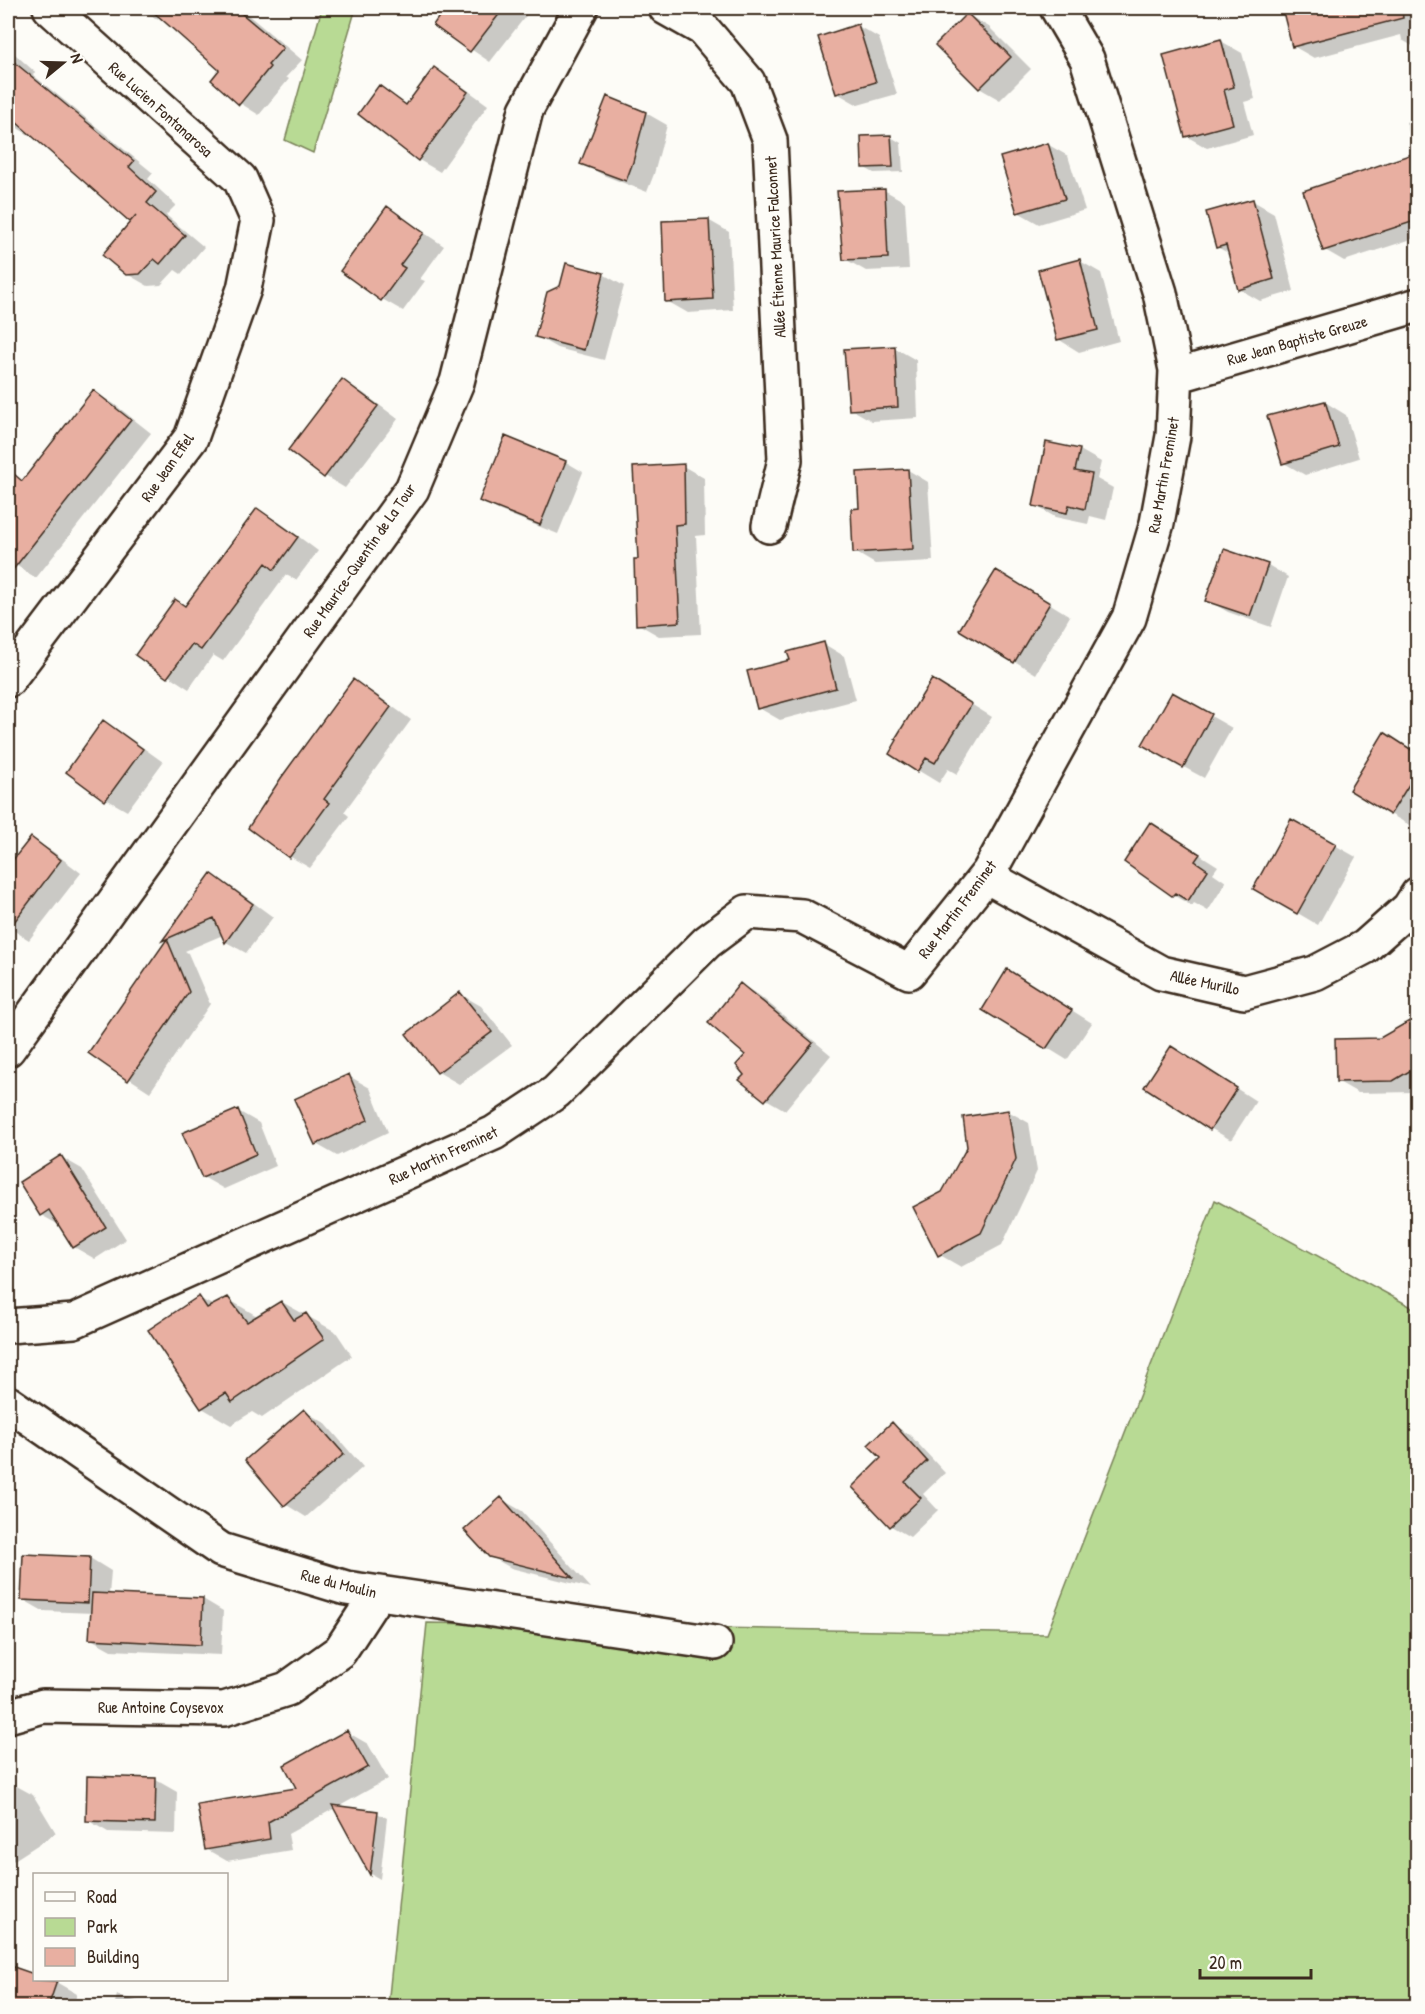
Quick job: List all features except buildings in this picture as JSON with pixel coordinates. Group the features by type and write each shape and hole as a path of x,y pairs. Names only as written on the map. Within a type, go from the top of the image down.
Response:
{"street":[{"name":"Rue Lucien Fontanarosa","path":"50,8 240,179 258,220"},
{"name":"Rue Maurice-Quentin de La Tour","path":"8,1049 412,489 457,382 526,110 581,8"},
{"name":"Allée Étienne Maurice Falconnet","path":"666,8 703,29 748,82 770,140 785,460 769,526"},
{"name":"Rue Martin Freminet","path":"8,1326 74,1321 494,1134 556,1092 707,942 747,912 802,916 909,972 986,876 1129,618 1157,523 1173,436 1176,376 1160,293 1087,59 1057,8"},
{"name":"Rue Jean Effel","path":"8,680 191,438 244,289 258,220"},
{"name":"Rue Jean Baptiste Greuze","path":"1176,376 1418,305"},
{"name":"Allée Murillo","path":"986,876 1161,973 1244,992 1315,973 1365,947 1408,908 1418,894"},
{"name":"Rue du Moulin","path":"8,1403 222,1550 346,1588 715,1643"},
{"name":"Rue Antoine Coysevox","path":"8,1716 43,1706 224,1709 287,1689 340,1651 378,1593"}],"green space":[{"path":"322,8 356,8 313,153 285,140"},
{"path":"1215,1200 1417,1310 1417,2006 388,2006 427,1623 1047,1634"}]}
